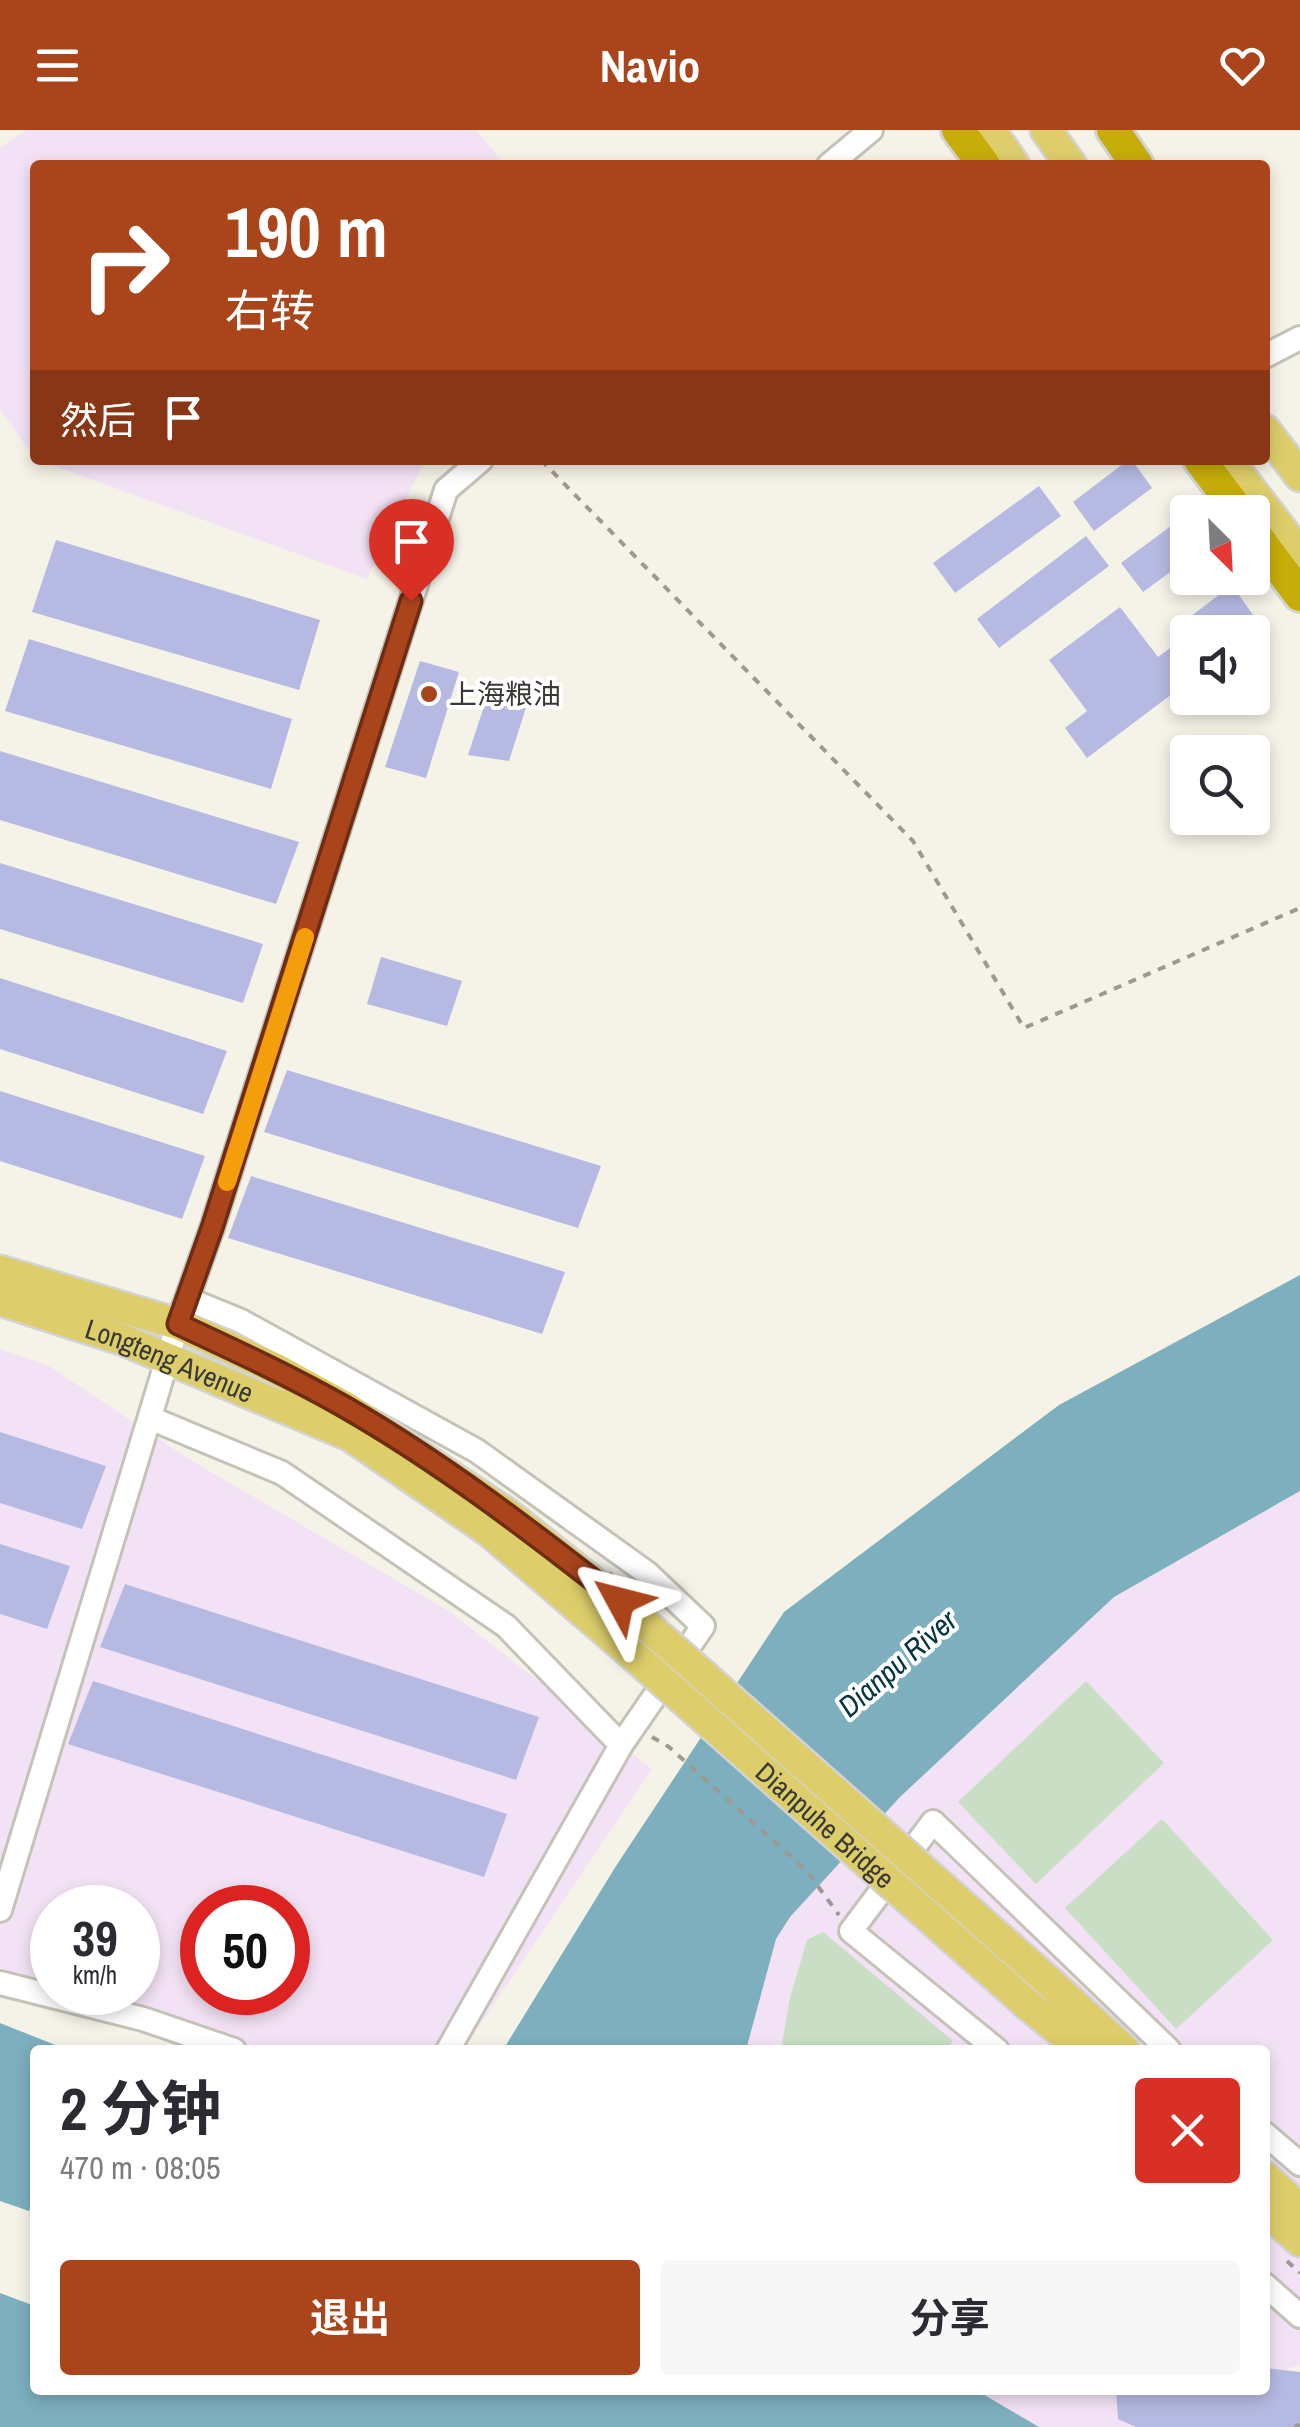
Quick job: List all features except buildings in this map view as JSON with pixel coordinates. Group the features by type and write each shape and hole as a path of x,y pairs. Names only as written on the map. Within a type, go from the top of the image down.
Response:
{"highway":[{"path":"958,130 980,160"},
{"path":"1113,130 1133,160"},
{"path":"1204,465 1226,495"},
{"path":"1270,549 1294,573"}],"main road":[{"path":"990,130 1011,160"},
{"path":"1046,130 1067,160"},
{"path":"1270,437 1300,476"},
{"path":"1231,465 1294,573"},
{"name":"Longteng Avenue","path":"0,1270 183,1311 276,1370 346,1408 506,1513 644,1622"},
{"name":"Longteng Avenue","path":"0,1300 168,1358 351,1436 489,1532 623,1646"},
{"name":"Dianpuhe Bridge","path":"644,1622 1037,1992"},
{"name":"Dianpuhe Bridge","path":"623,1646 1037,1992"},
{"path":"1037,1992 1080,2045"},
{"path":"1037,1992 1116,2045"},
{"path":"1270,2182 1300,2209"},
{"path":"1270,2214 1300,2242"}],"street":[{"path":"836,160 871,130"},
{"path":"1270,353 1300,338"},
{"path":"0,1910 168,1358 446,490 475,465"},
{"path":"183,1311 241,1322 477,1451 648,1573 703,1626 627,1736 451,2045"},
{"path":"150,1418 282,1473 506,1626 627,1736"},
{"path":"991,2045 851,1931 934,1822 1165,2045"},
{"path":"0,1983 143,2019 219,2045"},
{"path":"1270,2138 1300,2164"},
{"path":"1270,2289 1300,2316"}],"path":[{"path":"547,465 913,842 1024,1028 1300,908"},
{"path":"627,1736 669,1747 806,1870 851,1931"}],"shaded area":[{"path":"26,130 476,130 501,160 30,160 30,452 0,409 0,148"},
{"path":"51,465 424,465 367,579"},
{"path":"0,1349 49,1366 189,1459 447,1610 652,1769 466,2045 174,2045 105,2015 160,2015 160,1885 30,1885 30,1982 0,1968"},
{"path":"1300,1491 1300,2365 1287,2369 1270,2390 1270,2045 747,2045 776,1939 790,1917 900,1797 1114,1597"},
{"path":"985,2395 1266,2395 1240,2427 1039,2427"}],"green space":[{"path":"1086,1681 1164,1763 1036,1884 958,1802"},
{"path":"1162,1819 1273,1940 1176,2029 1065,1908"},
{"path":"823,1932 953,2041 950,2045 782,2045 790,1998 807,1940"}],"water":[{"name":"Dianpu River","path":"1300,1275 1300,1491 1114,1597 900,1797 790,1917 776,1939 747,2045 506,2045 616,1866 784,1612 1059,1405"},
{"path":"0,2023 55,2045 30,2045 30,2395 985,2395 1039,2427 0,2427"}],"pier":[{"path":"0,2201 29,2211 30,2208 30,2304 0,2293"}],"slow traffic":[{"path":"227,1182 305,937"}],"place":[{"name":"上海粮油","path":"429,694"}],"route":[{"path":"411,601 178,1324 346,1408 506,1513 620,1601"}]}
